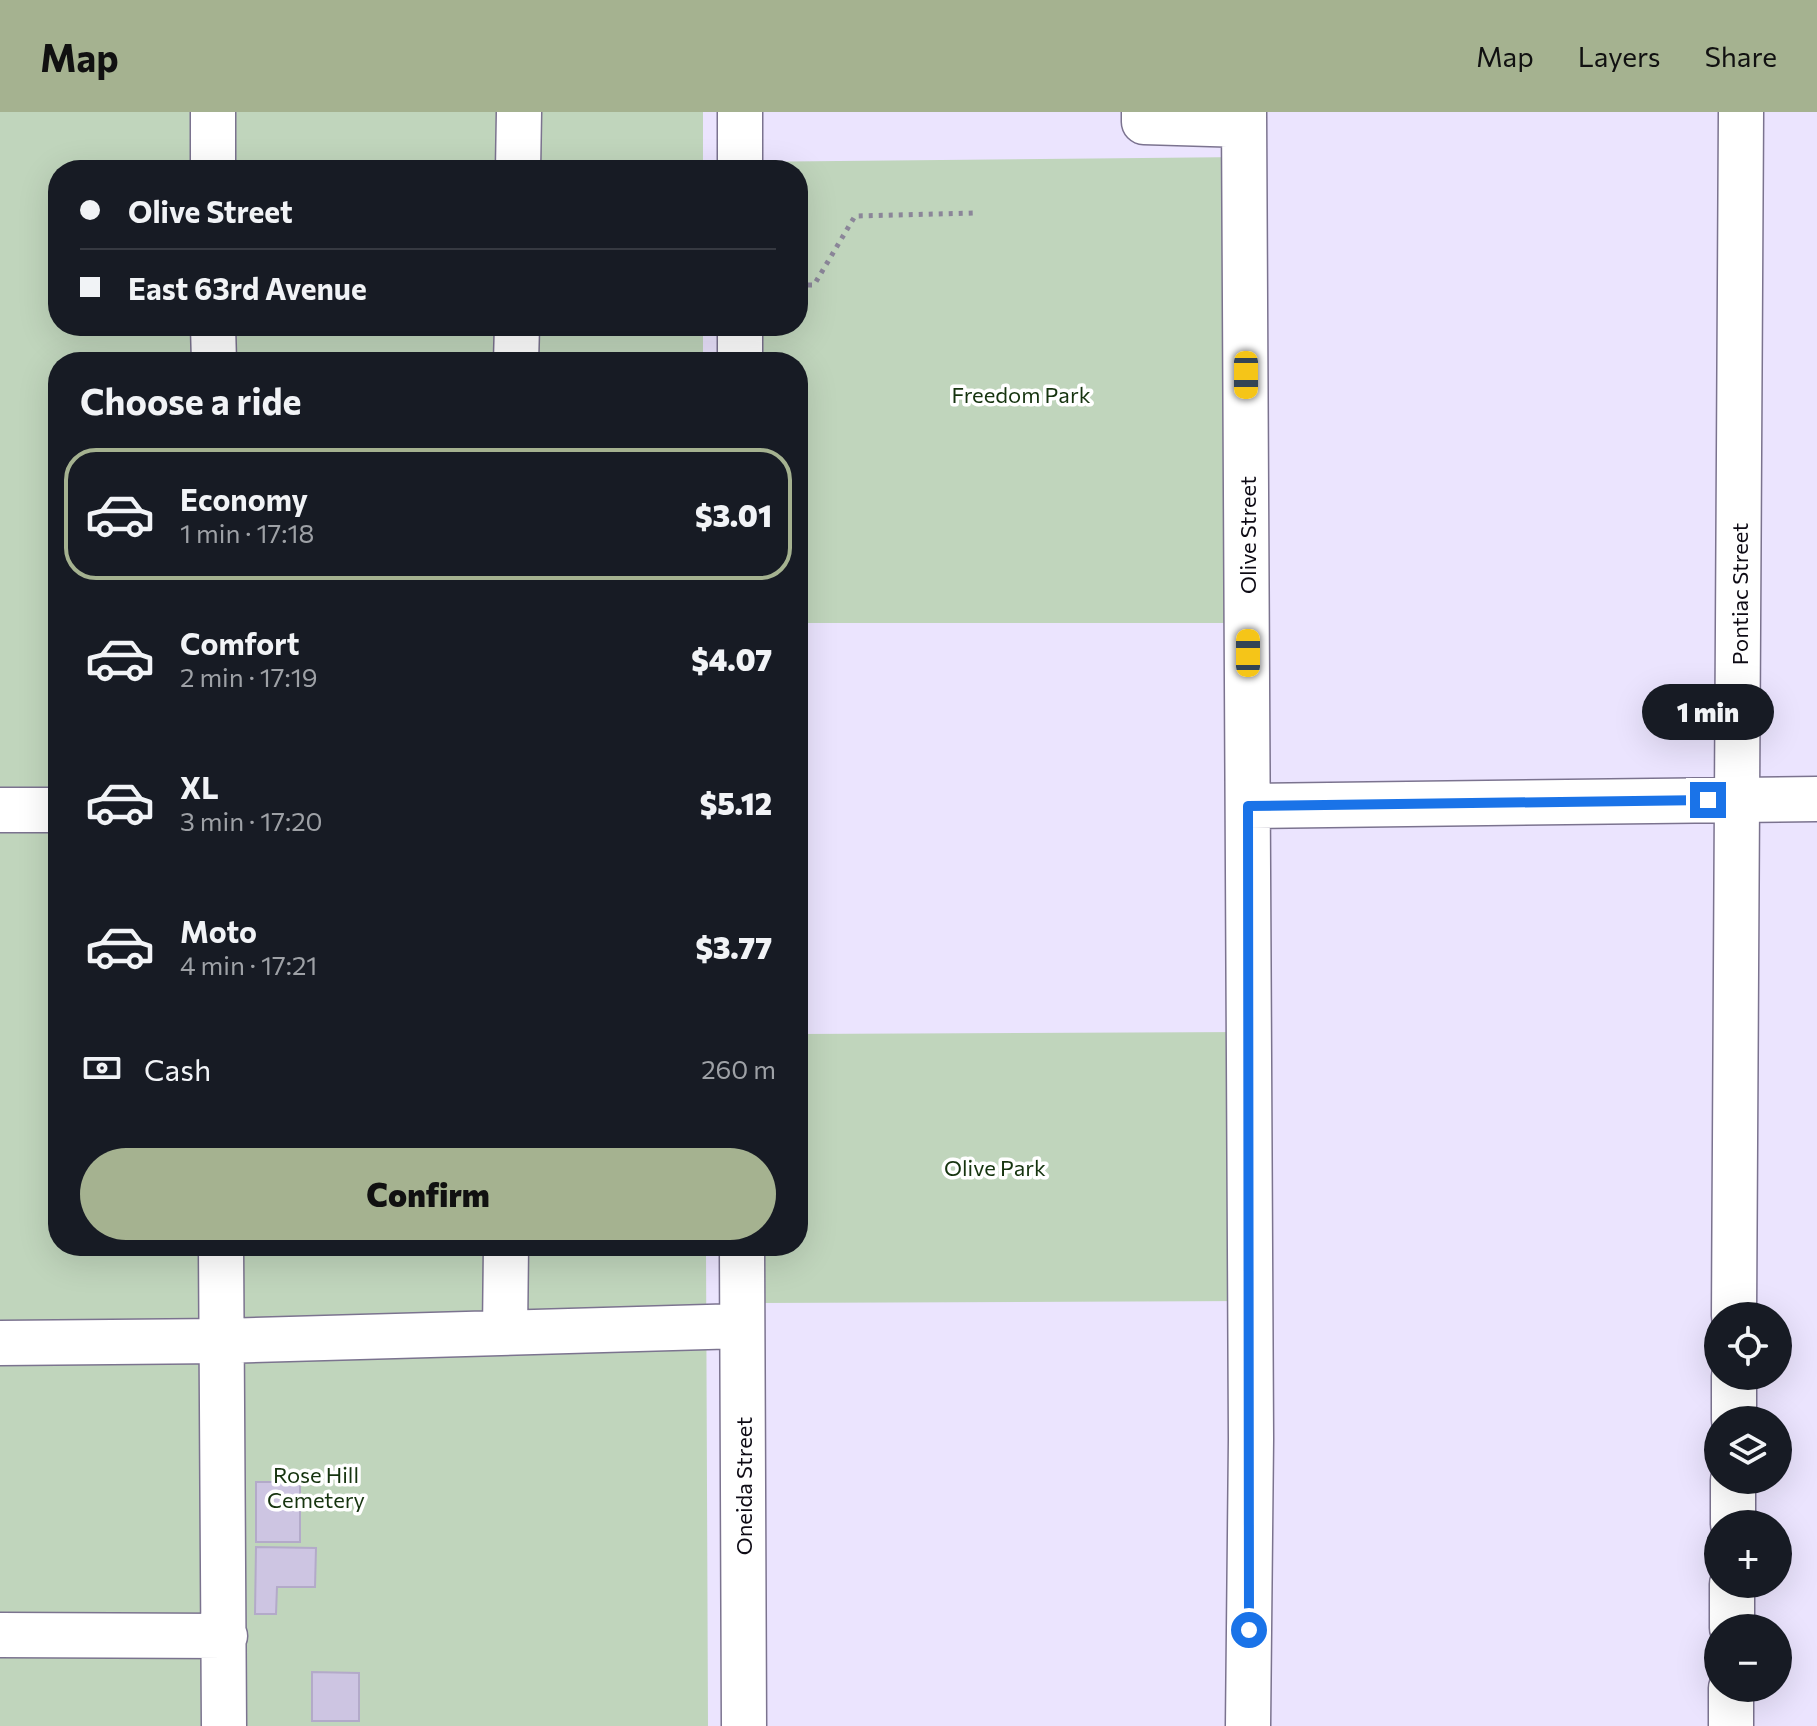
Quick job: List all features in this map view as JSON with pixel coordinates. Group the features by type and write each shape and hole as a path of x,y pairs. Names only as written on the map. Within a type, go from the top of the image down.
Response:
{"street":[{"path":"213,112 213,160"},
{"path":"518,160 519,112"},
{"path":"740,112 740,160"},
{"path":"1144,112 1144,122 1244,118"},
{"name":"Pontiac Street","path":"1734,1302 1741,112"},
{"name":"Olive Street","path":"1244,118 1247,1149 1251,1439 1248,1726"},
{"path":"1248,806 1817,799"},
{"path":"0,810 48,810"},
{"path":"221,1256 224,1726"},
{"path":"505,1333 506,1256"},
{"name":"Oneida Street","path":"742,1256 744,1726"},
{"path":"0,1343 223,1341 742,1326"},
{"path":"0,1635 225,1636"},
{"path":"1731,1702 1731,1726"}],"path":[{"path":"808,285 814,285 855,216 975,213"}],"green space":[{"name":"Rose Hill Cemetery","path":"0,112 703,112 703,160 48,160 48,336 703,336 703,352 48,352 48,1256 706,1256 708,1726 0,1726"},
{"name":"Freedom Park","path":"1244,157 1248,623 808,623 808,352 740,352 740,336 808,336 808,161"},
{"name":"Olive Park","path":"1248,1032 1249,1301 742,1303 742,1256 808,1256 808,1034"}],"building":[{"path":"256,1482 300,1482 300,1542 256,1542"},
{"path":"256,1547 316,1548 315,1587 277,1587 276,1614 255,1614"},
{"path":"312,1672 359,1673 359,1721 312,1721"}],"route":[{"path":"1249,1630 1248,806 1708,800"}]}
